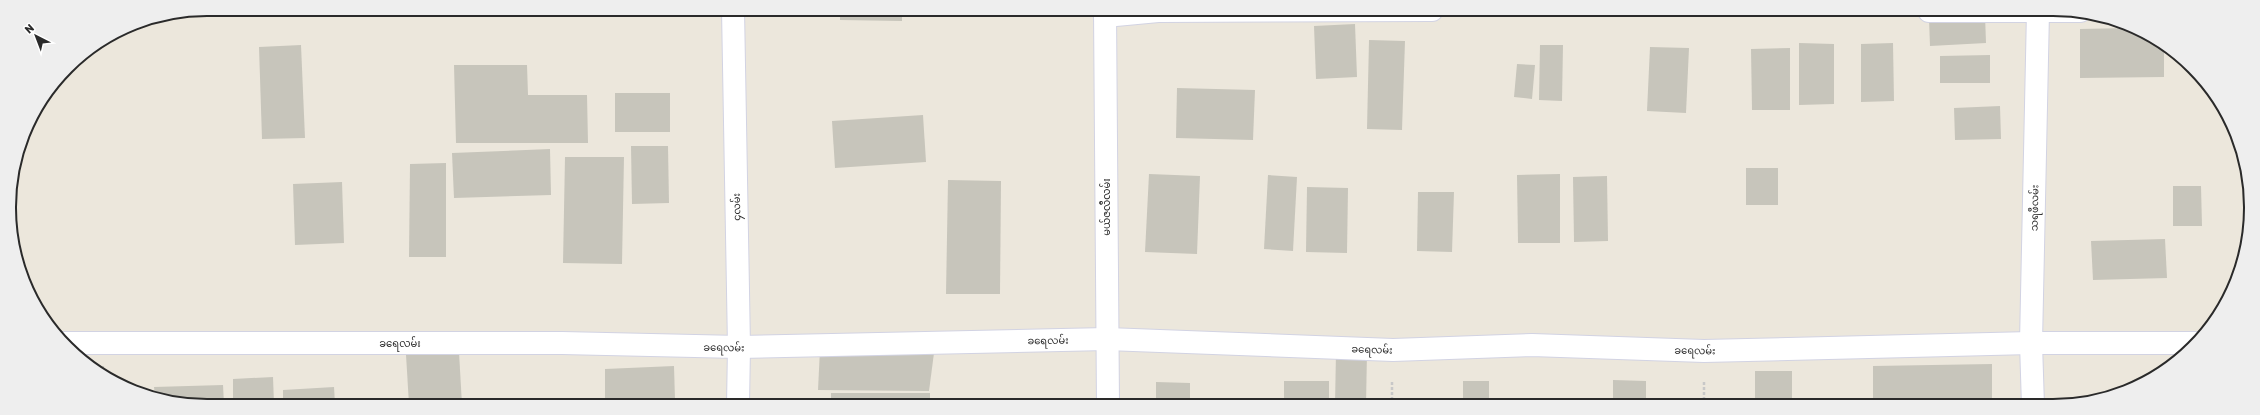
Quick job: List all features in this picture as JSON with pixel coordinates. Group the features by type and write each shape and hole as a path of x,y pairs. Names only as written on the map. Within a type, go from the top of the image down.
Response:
{"street":[{"name":"၄လမ်း","path":"733,16 739,347 738,399"},
{"name":"မယ်ဇလီလမ်း","path":"1105,16 1108,399"},
{"name":"သရဖီလမ်း","path":"2033,399 2031,343 2038,16"},
{"name":"ခရေလမ်း","path":"72,343 562,343 739,347 1107,339 1393,350 1532,345 1704,351 2031,343 2188,343"}],"building":[{"path":"840,16 902,16 902,21 840,20"},
{"path":"1985,16 1986,43 1930,46 1929,19"},
{"path":"1355,24 1357,77 1316,79 1314,26"},
{"path":"2119,28 2159,48 2164,52 2164,77 2080,78 2080,29"},
{"path":"1369,40 1405,41 1402,130 1367,129"},
{"path":"1799,43 1834,44 1834,104 1799,105"},
{"path":"1893,43 1894,101 1861,102 1861,44"},
{"path":"301,45 305,138 262,139 259,47"},
{"path":"1540,45 1563,45 1562,101 1539,100"},
{"path":"1650,47 1689,48 1686,113 1647,111"},
{"path":"1790,48 1790,110 1752,110 1751,49"},
{"path":"1990,55 1990,83 1940,83 1940,56"},
{"path":"1517,64 1535,65 1532,99 1514,97"},
{"path":"454,65 527,65 528,95 587,95 588,143 456,143"},
{"path":"1177,88 1255,90 1253,140 1176,138"},
{"path":"615,93 670,93 670,132 615,132"},
{"path":"2000,106 2001,139 1955,140 1954,108"},
{"path":"923,115 926,162 835,168 832,121"},
{"path":"631,146 668,146 669,203 632,204"},
{"path":"550,149 551,195 454,198 452,153"},
{"path":"565,157 624,157 622,264 563,263"},
{"path":"446,163 446,257 409,257 410,164"},
{"path":"1746,168 1778,168 1778,205 1746,205"},
{"path":"1149,174 1200,176 1197,254 1145,252"},
{"path":"1560,174 1560,243 1518,243 1517,175"},
{"path":"1268,175 1297,177 1293,251 1264,249"},
{"path":"1607,176 1608,241 1574,242 1573,177"},
{"path":"948,180 1001,181 1000,294 946,294"},
{"path":"342,182 344,243 295,245 293,184"},
{"path":"2173,186 2201,186 2202,226 2173,226"},
{"path":"1307,187 1348,188 1347,253 1306,252"},
{"path":"1418,192 1454,192 1452,252 1417,251"},
{"path":"2165,239 2167,278 2093,280 2091,241"},
{"path":"820,349 934,353 929,391 818,390"},
{"path":"459,352 462,399 409,399 406,355"},
{"path":"1336,352 1367,352 1366,399 1335,399"},
{"path":"1992,364 1992,399 1873,399 1873,366"},
{"path":"674,366 675,399 605,399 605,369"},
{"path":"1755,371 1792,371 1792,399 1755,399"},
{"path":"273,377 274,399 233,399 233,379"},
{"path":"1613,380 1646,381 1646,399 1613,399"},
{"path":"1284,381 1329,381 1329,399 1284,399"},
{"path":"1463,381 1489,381 1489,399 1463,399"},
{"path":"1156,382 1190,383 1190,399 1156,399"},
{"path":"223,385 224,399 195,399 170,395 154,391 154,387"},
{"path":"334,387 335,399 283,399 283,390"},
{"path":"831,393 930,393 930,399 831,399"}]}
